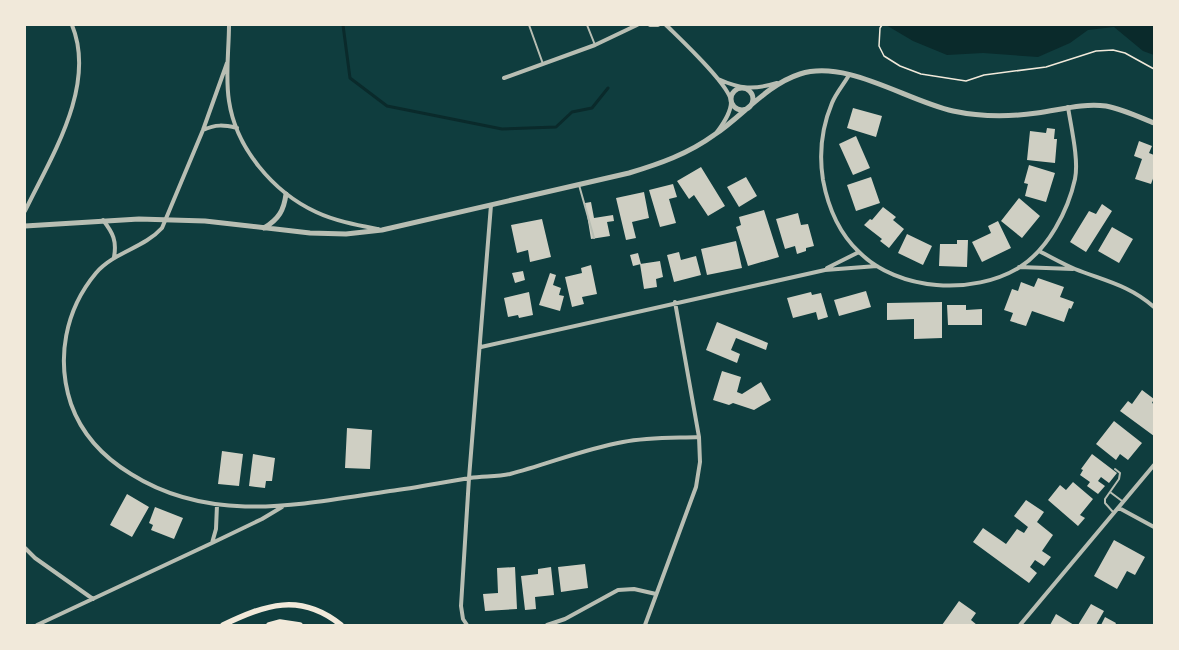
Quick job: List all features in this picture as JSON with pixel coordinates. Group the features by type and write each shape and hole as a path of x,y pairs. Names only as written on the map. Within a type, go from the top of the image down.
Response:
{"main road":[{"path":"223,625 272,606 293,604 314,610 341,625"},
{"path":"269,625 280,622 300,625"}],"street":[{"path":"25,211 63,130 77,95 80,64 76,33 72,25"},
{"path":"229,25 227,63 229,102 237,128 249,153 262,170 286,194 316,212 346,223 382,230"},
{"path":"504,78 595,45 637,25"},
{"path":"650,25 658,25"},
{"path":"666,25 718,79 732,105 738,109 749,108"},
{"path":"227,63 203,130 162,228 151,238 114,257 92,279 80,297 70,321 63,353 65,386 76,417 90,440 114,464 146,484 179,497 217,505 283,507 430,486 469,478 507,475 591,448 626,441 700,437"},
{"path":"715,135 728,114 734,91 745,88 766,86 784,81 800,74 831,71 849,75 952,111 983,115 1011,116 1087,105 1106,106 1154,123"},
{"path":"849,75 832,103 822,140 821,167 827,201 840,227 859,252 878,266 901,278 938,286 972,285 1019,267 1039,251 1062,216 1075,178 1074,144 1068,107"},
{"path":"718,79 732,86 745,88 750,92 753,99 749,108"},
{"path":"25,226 103,220 167,219 205,221 310,233 346,234 382,230 579,184 665,162 715,135 767,92 784,81"},
{"path":"203,130 214,125 225,125 237,128"},
{"path":"264,228 274,222 280,215 286,194"},
{"path":"467,625 463,619 461,606 469,478 491,205"},
{"path":"103,220 115,238 116,247 114,257"},
{"path":"1039,251 1075,269 1116,283 1145,298 1154,307"},
{"path":"824,270 859,252"},
{"path":"480,347 675,302 824,270 878,266"},
{"path":"1019,267 1075,269"},
{"path":"645,625 696,487 700,462 700,437 675,302"},
{"path":"1020,625 1154,465"},
{"path":"212,544 216,529 217,505"},
{"path":"37,625 212,544 283,507"},
{"path":"1119,508 1154,527"},
{"path":"25,548 35,558 93,599"},
{"path":"546,625 566,619 618,590 634,589 656,594"}],"lane":[{"path":"529,25 543,64"},
{"path":"587,25 595,45"},
{"path":"579,184 594,238"},
{"path":"1115,469 1120,473 1119,479 1105,499 1105,503 1115,513"},
{"path":"1110,492 1114,493 1123,502"}],"path":[{"path":"882,25 880,28 879,46 884,56 900,66 922,74 966,81 984,75 1046,67 1096,51 1113,50 1125,54 1154,69"}],"water":[{"path":"886,25 1154,25 1154,55 1143,51 1114,27 1088,30 1070,43 1038,57 983,53 947,55 913,41"}],"building":[{"path":"853,108 882,116 876,137 847,128"},
{"path":"1047,128 1055,129 1054,139 1057,139 1055,163 1027,160 1030,131 1046,133"},
{"path":"856,136 870,168 853,175 839,144"},
{"path":"1139,141 1152,146 1149,153 1154,155 1154,176 1151,184 1135,179 1142,159 1134,156"},
{"path":"1029,165 1055,173 1046,202 1025,196 1028,184 1024,183"},
{"path":"701,167 725,206 708,216 694,195 689,199 677,181"},
{"path":"746,177 757,196 739,207 727,187"},
{"path":"871,177 880,203 856,211 847,185"},
{"path":"673,184 677,197 669,199 676,223 660,227 649,190"},
{"path":"644,192 649,218 632,222 636,238 626,240 616,198"},
{"path":"1019,198 1040,216 1022,238 1001,221"},
{"path":"591,202 594,218 613,215 614,221 607,222 610,236 591,239 585,203"},
{"path":"1102,204 1112,211 1086,252 1070,242 1089,211 1096,214"},
{"path":"883,207 896,217 893,220 904,229 889,248 880,241 882,239 864,225 870,219 872,220"},
{"path":"764,210 779,257 748,266 736,227 741,225 739,217"},
{"path":"798,213 801,225 808,224 814,246 806,248 806,251 797,254 795,246 785,249 776,219"},
{"path":"542,219 551,257 530,262 528,250 517,253 511,225"},
{"path":"998,221 1011,248 982,262 972,242 991,233 988,226"},
{"path":"1112,227 1133,239 1119,263 1098,251"},
{"path":"907,234 932,246 923,265 898,253"},
{"path":"957,240 968,240 967,267 939,266 940,244 957,244"},
{"path":"736,241 742,268 707,275 701,249"},
{"path":"679,252 681,260 696,256 701,275 674,282 667,255"},
{"path":"638,253 641,264 633,266 630,255"},
{"path":"660,261 663,277 656,279 657,287 644,289 640,264"},
{"path":"591,265 597,294 582,297 584,304 572,307 565,277 582,273 581,268"},
{"path":"523,271 525,280 515,283 512,273"},
{"path":"550,273 556,275 553,285 561,288 559,295 564,296 560,311 539,305"},
{"path":"1038,278 1064,287 1060,297 1074,302 1071,309 1069,308 1064,322 1032,311 1026,326 1010,321 1013,313 1004,310 1012,289 1018,291 1021,282 1034,287"},
{"path":"866,291 871,307 839,316 834,300"},
{"path":"529,292 533,315 519,318 518,315 508,317 504,298"},
{"path":"811,292 812,295 821,293 828,317 818,320 816,312 793,318 787,298"},
{"path":"942,302 942,338 914,339 914,319 887,320 887,303"},
{"path":"947,305 966,305 966,310 982,309 982,325 948,325"},
{"path":"717,322 768,343 766,350 736,338 731,350 740,354 737,363 706,350"},
{"path":"722,371 741,377 737,392 742,394 761,382 771,400 754,410 733,403 729,405 713,400"},
{"path":"1142,390 1154,399 1152,403 1154,404 1154,436 1120,411 1128,401 1132,404"},
{"path":"1114,421 1142,443 1128,460 1120,454 1116,460 1096,444"},
{"path":"347,428 372,430 370,469 345,468"},
{"path":"222,451 243,454 239,486 218,484"},
{"path":"253,454 275,458 272,481 266,481 265,488 249,486"},
{"path":"1092,454 1117,473 1109,483 1101,477 1098,481 1105,486 1098,494 1087,486 1090,482 1080,475 1083,470 1081,469"},
{"path":"1073,482 1093,499 1080,515 1085,518 1078,526 1048,500 1060,485 1066,490"},
{"path":"127,494 149,507 132,537 110,525"},
{"path":"1026,500 1044,512 1037,522 1053,535 1042,551 1051,557 1044,566 1035,560 1030,567 1037,573 1029,583 973,542 983,528 1006,544 1017,529 1024,533 1028,527 1014,516"},
{"path":"155,507 183,518 174,539 151,530 153,525 149,523"},
{"path":"1114,540 1145,557 1135,575 1127,571 1117,589 1094,576"},
{"path":"585,564 588,588 561,592 558,567"},
{"path":"515,567 517,609 485,611 483,594 498,593 497,568"},
{"path":"551,567 554,595 535,597 536,609 525,610 521,576 538,574 538,569"},
{"path":"959,601 976,613 971,620 977,625 942,625"},
{"path":"1091,604 1104,611 1096,625 1078,625"},
{"path":"1056,614 1074,625 1050,625"},
{"path":"1105,617 1116,623 1115,625 1101,625"}],"waterway":[{"path":"343,25 350,78 387,106 502,129 556,127 572,112 592,108 608,88"}]}
